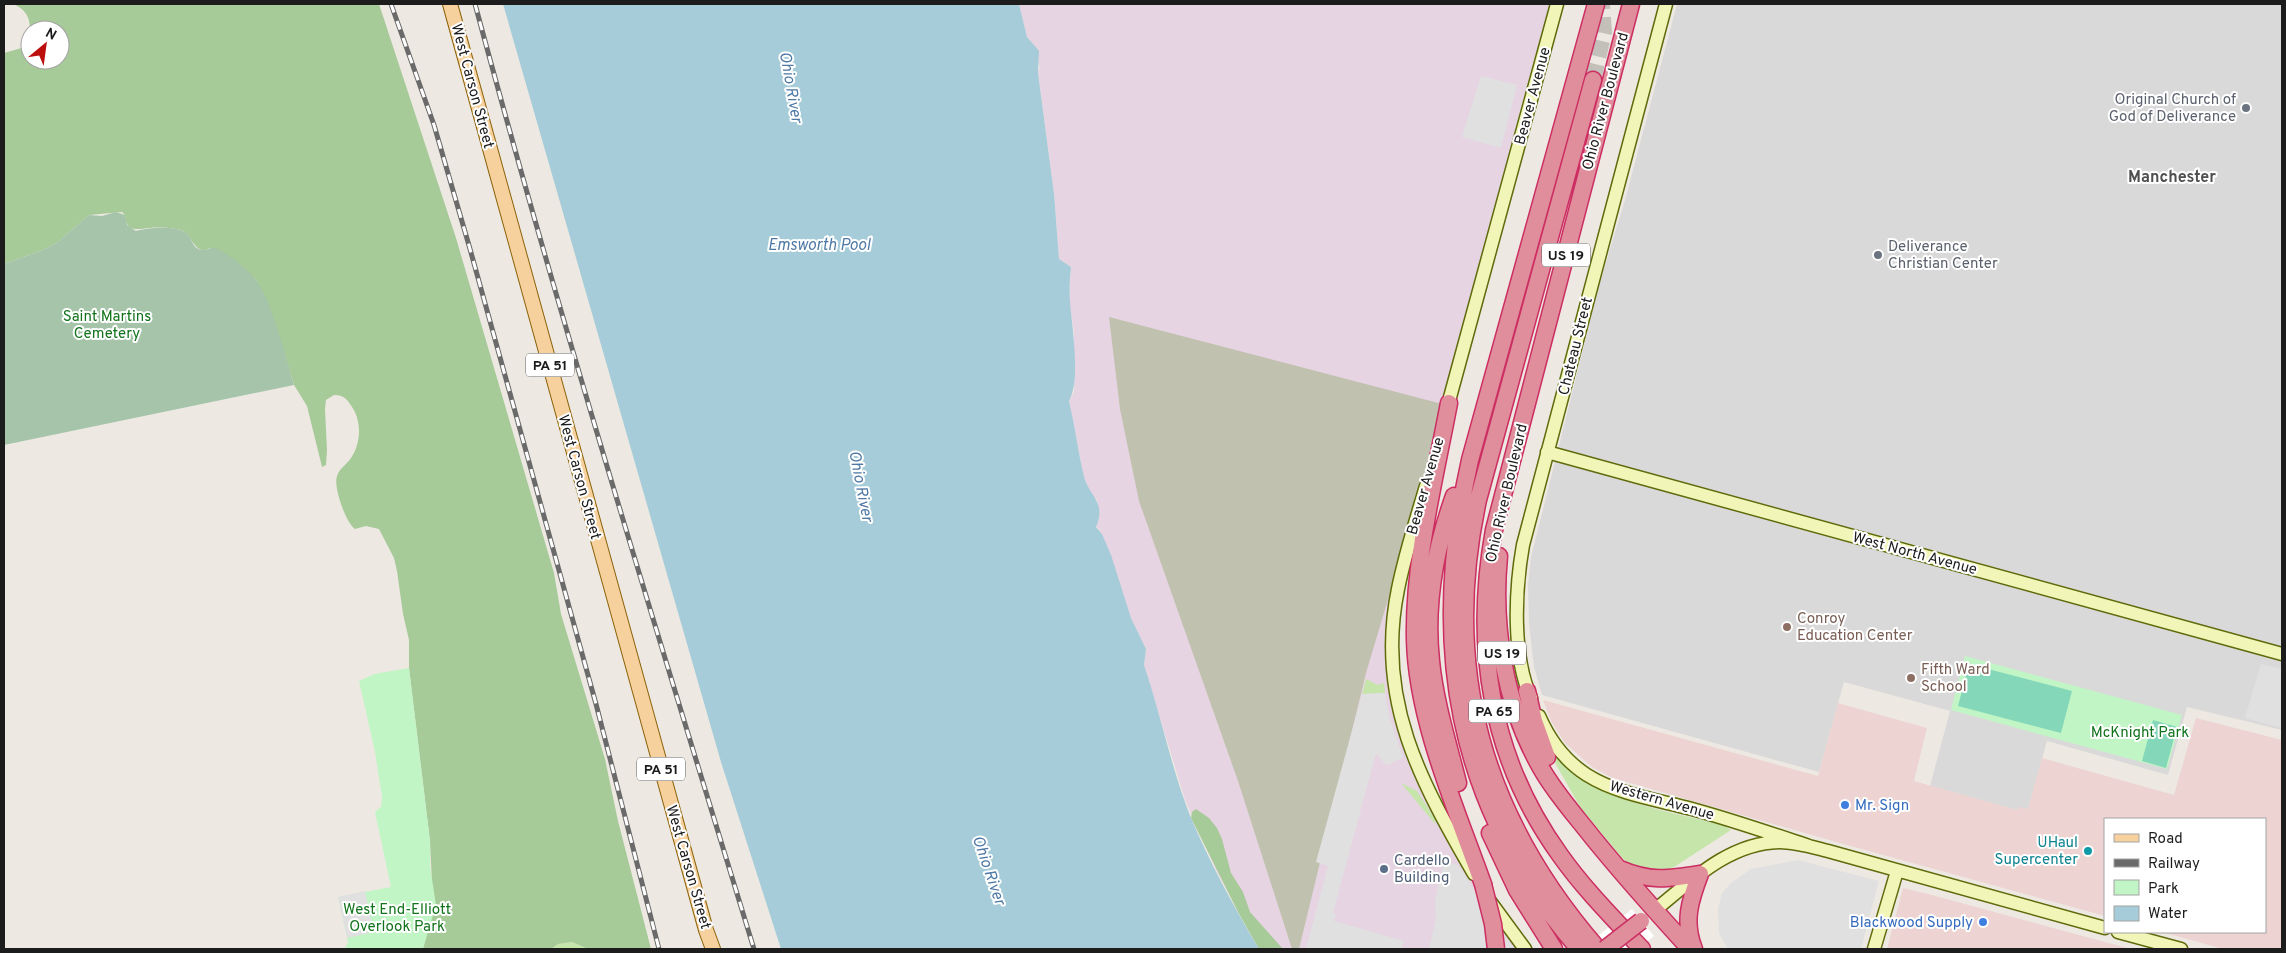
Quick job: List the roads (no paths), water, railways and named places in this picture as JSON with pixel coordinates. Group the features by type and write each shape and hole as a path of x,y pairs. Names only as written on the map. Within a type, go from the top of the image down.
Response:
{"highway":[{"name":"US 19","path":"1455,792 1434,685 1431,660 1429,617 1433,574 1443,531 1478,428 1596,4"},
{"name":"Ohio River Boulevard","path":"1631,4 1494,530 1486,582 1484,635 1489,685 1494,710 1517,779 1545,834 1577,877 1642,949"},
{"path":"1593,80 1478,500 1468,555 1464,610 1469,686 1480,736 1495,784 1515,829 1539,872 1566,912 1598,949"},
{"path":"1449,403 1420,561 1414,641 1420,692 1426,718 1455,792 1483,884 1493,924 1496,949"},
{"name":"PA 65","path":"1478,428 1458,525 1450,610 1456,688 1466,740 1479,780 1502,835 1541,900 1579,949"},
{"name":"US 19","path":"1514,454 1501,536 1498,584 1499,630 1504,666 1514,702 1534,754 1556,792 1655,910"},
{"path":"1528,691 1539,739 1547,758 1568,800 1588,831"},
{"path":"1479,780 1483,814 1495,845 1528,910 1554,949"},
{"path":"1618,868 1638,876 1655,879 1700,874 1690,900 1687,916 1689,934 1694,949"},
{"path":"1605,949 1655,910 1690,949"}],"main road":[{"name":"West Carson Street","path":"450,4 706,930 713,949"},
{"name":"Beaver Avenue","path":"1525,949 1487,896 1428,792 1407,741 1394,682 1392,653 1398,589 1557,4"},
{"name":"Chateau Street","path":"1528,691 1519,646 1518,583 1526,527 1666,4"},
{"name":"West North Avenue","path":"1547,452 2282,654"},
{"name":"Western Avenue","path":"1528,691 1550,738 1568,760 1587,775 1622,790 1739,822 1809,846 2104,928"},
{"name":"Western Avenue","path":"1655,910 1722,859 1757,845 1788,842 1809,846"},
{"path":"1874,949 1897,871"},
{"path":"2122,933 2181,949"}],"water":[{"name":"Emsworth Pool","path":"503,4 1019,4 1027,37 1039,51 1038,73 1054,194 1059,259 1071,267 1070,298 1075,367 1073,392 1069,401 1084,477 1099,508 1099,518 1096,527 1102,534 1111,555 1131,618 1146,649 1144,665 1191,818 1223,885 1259,949 781,949 721,762"}],"tunnel":[{"path":"1593,80 1604,32 1602,4"}],"railway":[{"path":"391,4 434,125 470,249 596,704 659,949"},
{"path":"475,4 575,360 754,949"}],"place":[{"name":"Original Church of God of Deliverance","path":"2246,108"},
{"name":"Deliverance Christian Center","path":"1878,255"},
{"name":"Conroy Education Center","path":"1787,627"},
{"name":"Fifth Ward School","path":"1911,678"},
{"name":"Mr. Sign","path":"1845,805"},
{"name":"UHaul Supercenter","path":"2088,851"},
{"name":"Cardello Building","path":"1384,869"},
{"name":"Blackwood Supply","path":"1983,922"}],"district":[{"name":"Manchester","path":"2172,176"}],"water label":[{"name":"Ohio River","path":"792,87"},
{"name":"Ohio River","path":"862,486"},
{"name":"Ohio River","path":"990,870"}],"park label":[{"name":"Saint Martins Cemetery","path":"107,324"},
{"name":"McKnight Park","path":"2140,732"},
{"name":"West End-Elliott Overlook Park","path":"397,918"}]}
